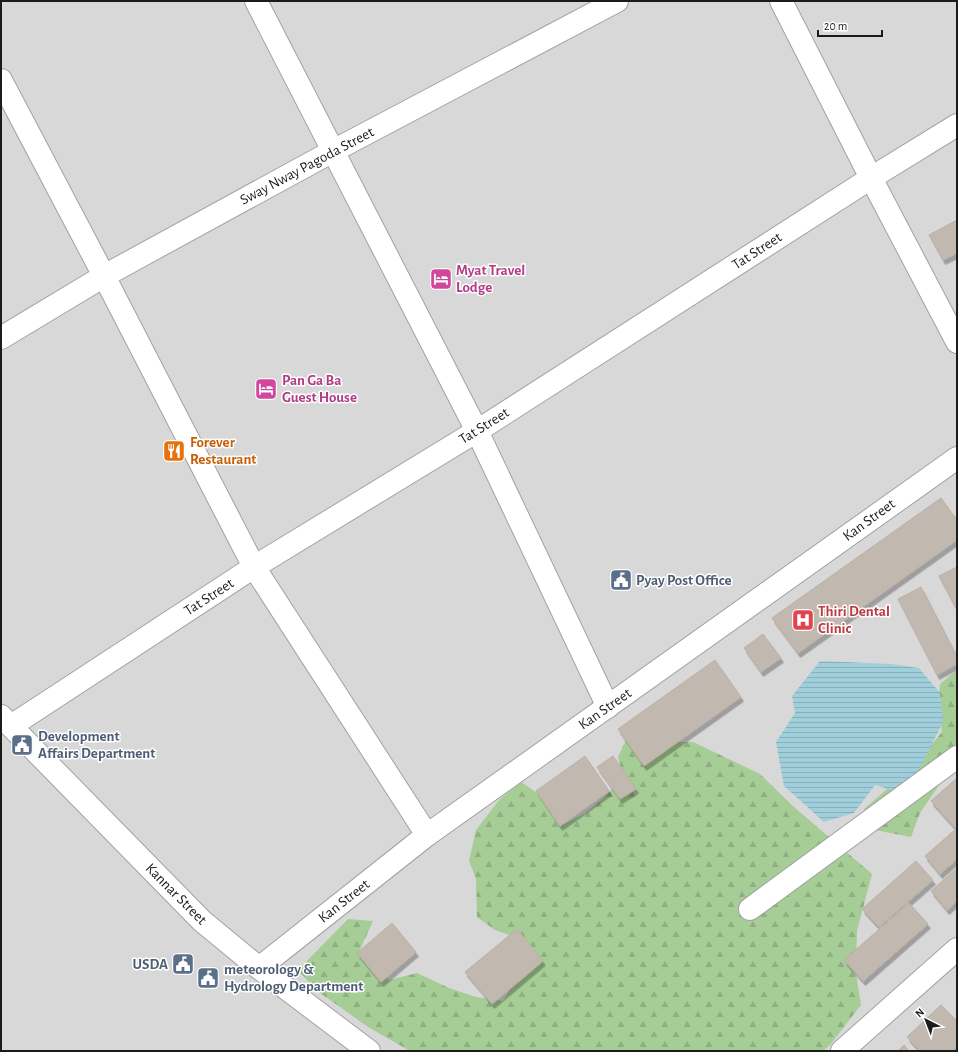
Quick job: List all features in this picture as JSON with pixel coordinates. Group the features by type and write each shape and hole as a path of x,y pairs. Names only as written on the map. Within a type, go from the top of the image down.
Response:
{"street":[{"path":"256,1 477,431 608,707"},
{"name":"Sway Nway Pagoda Street","path":"1,338 104,276 333,151 617,1"},
{"path":"782,1 871,178 957,342"},
{"path":"4,91 104,276 254,567 427,835"},
{"name":"Tat Street","path":"6,721 477,431 871,178 957,125"},
{"name":"Kan Street","path":"259,968 427,835 957,458"},
{"name":"Kannar Street","path":"6,721 202,921 259,968 369,1051"},
{"path":"750,909 957,757"},
{"path":"842,1051 957,949"}],"shaded area":[{"path":"1,1 957,1 957,1051 1,1051"}],"green space":[{"path":"957,670 957,763 944,778 920,813 911,837 875,830 864,809 910,771 942,732 938,709 940,684"},
{"path":"626,740 641,742 693,742 760,774 794,807 872,874 857,931 856,973 861,1005 830,1045 823,1051 410,1051 368,1027 316,990 298,970 348,919 373,921 358,954 389,980 417,973 449,988 476,997 503,1001 520,972 527,941 495,930 477,917 476,879 469,861 476,830 500,799 521,782 543,797 564,824 584,814 600,801 623,778 618,757"}],"water":[{"path":"820,661 891,664 919,668 940,693 943,722 922,764 901,793 875,785 854,813 824,822 784,786 776,742 795,713 792,696"}],"building":[{"path":"957,220 957,253 943,260 929,235"},
{"path":"941,498 957,520 957,540 798,653 772,618"},
{"path":"957,567 957,610 939,576"},
{"path":"921,587 957,657 957,664 937,675 898,599"},
{"path":"763,634 781,658 761,672 744,648"},
{"path":"715,660 741,697 644,766 618,729"},
{"path":"585,756 609,791 560,826 536,791"},
{"path":"613,756 636,789 620,799 597,767"},
{"path":"957,778 957,830 931,801"},
{"path":"957,828 957,859 940,874 925,856"},
{"path":"916,861 933,880 879,927 862,909"},
{"path":"957,868 957,901 947,910 931,891"},
{"path":"909,903 928,924 863,981 844,960"},
{"path":"392,923 416,952 381,982 357,953"},
{"path":"517,929 543,961 492,1004 465,972"},
{"path":"941,1005 957,1021 957,1047 953,1051 920,1051 907,1037"},
{"path":"904,1045 909,1051 898,1051"}],"place":[{"name":"Myat Travel Lodge","path":"441,279"},
{"name":"Pan Ga Ba Guest House","path":"266,389"},
{"name":"Forever Restaurant","path":"174,451"},
{"name":"Pyay Post Office","path":"621,580"},
{"name":"Thiri Dental Clinic","path":"803,620"},
{"name":"Development Affairs Department","path":"22,745"},
{"name":"USDA","path":"183,964"},
{"name":"meteorology & Hydrology Department","path":"208,978"}]}
